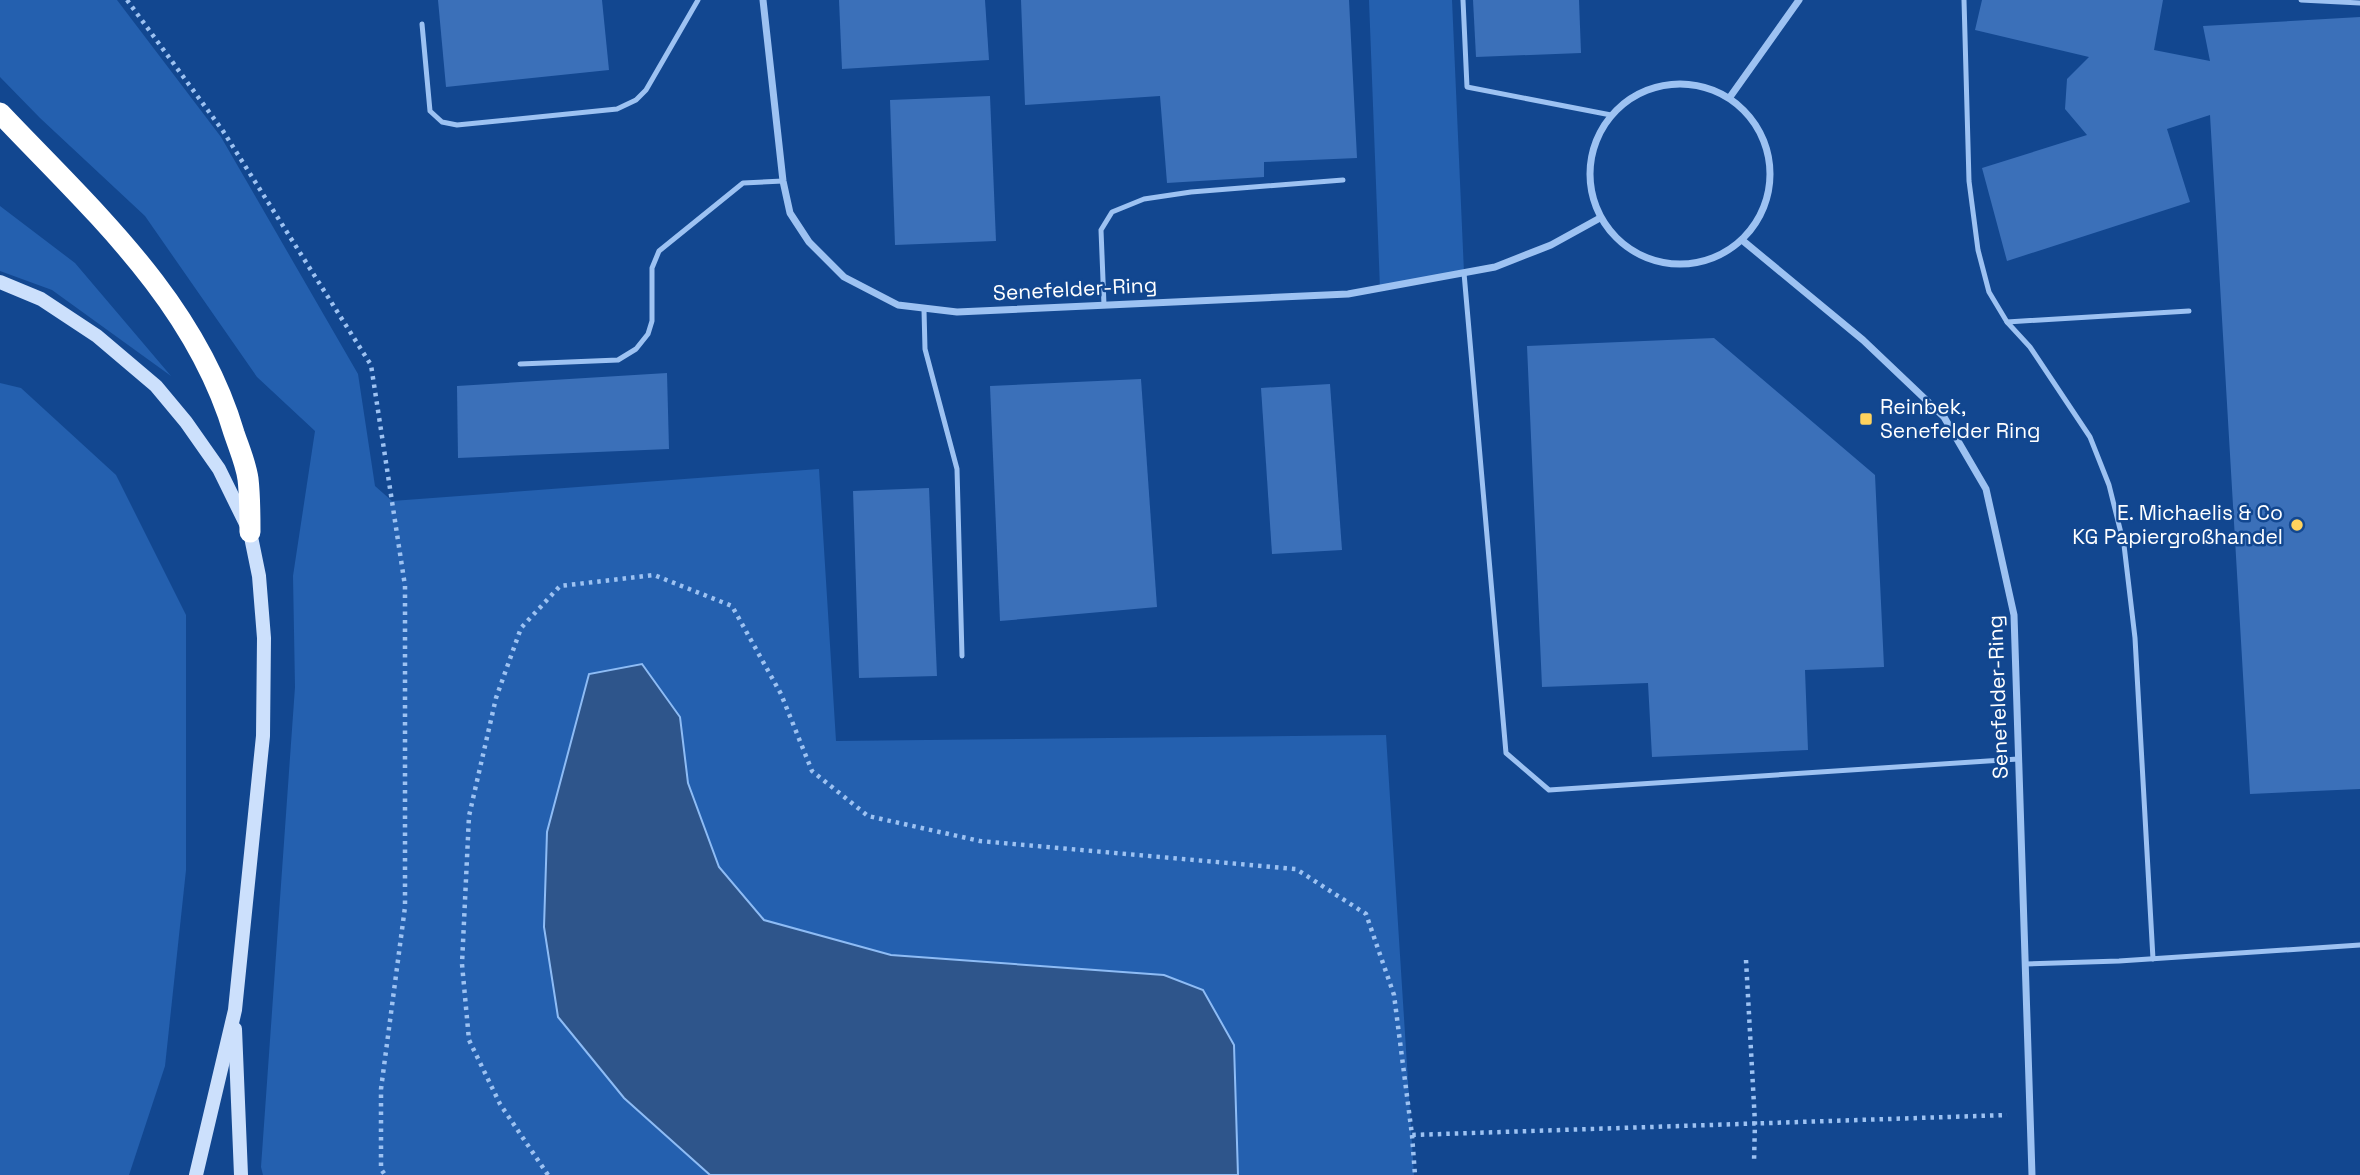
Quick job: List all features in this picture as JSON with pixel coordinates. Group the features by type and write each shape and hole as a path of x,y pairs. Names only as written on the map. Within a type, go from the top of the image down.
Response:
{"highway":[{"path":"0,113 108,225 183,321 213,373 232,424 248,478 250,532"}],"main road":[{"path":"0,282 41,299 97,336 156,386 186,422 219,469 250,532 259,576 264,638 263,736 234,1010 197,1175"},
{"path":"234,1010 241,1175"}],"street":[{"name":"Senefelder-Ring","path":"764,0 783,181 790,213 809,242 844,277 898,305 957,312 1349,295 1495,267 1551,245 1600,218"},
{"path":"1730,97 1799,0"},
{"path":"1672,83 1702,85 1730,97 1750,116 1764,139 1770,166 1769,192 1759,218 1742,240 1706,260 1693,264 1666,264 1639,255 1617,240 1600,218 1590,190 1590,159 1599,131 1617,107 1643,90 1672,83"},
{"name":"Senefelder-Ring","path":"1742,240 1863,340 1944,416 1986,488 2014,615 2032,1175"}],"lane":[{"path":"422,24 430,111 442,122 457,125 617,109 636,100 646,90 698,0"},
{"path":"1463,0 1467,87 1611,115"},
{"path":"1964,0 1969,181 1978,250 1989,292 2007,322 2030,346 2090,437 2109,485 2124,545 2135,638 2153,959"},
{"path":"2301,0 2360,3"},
{"path":"1104,305 1101,230 1112,212 1144,199 1191,192 1343,180"},
{"path":"520,364 618,360 636,349 648,334 652,321 652,268 659,251 743,183 783,181"},
{"path":"1464,272 1506,753 1549,789 2018,759"},
{"path":"925,310 925,349 957,469 962,656"},
{"path":"2007,322 2189,311"},
{"path":"2025,964 2153,959 2360,945"}],"path":[{"path":"127,0 223,131 370,365 405,586 405,907 381,1089 381,1169 385,1175"},
{"path":"548,1175 500,1104 469,1040 462,964 469,816 496,698 521,628 560,586 654,575 732,606 781,694 812,771 868,816 980,841 1296,869 1366,914 1394,995 1415,1175"},
{"path":"1746,960 1755,1123 1754,1163"},
{"path":"1412,1135 2029,1114"}],"shaded area":[{"path":"0,0 117,0 221,137 358,374 375,486 392,501 819,469 836,741 1386,735 1414,1175 1238,1175 1234,1045 1202,990 1164,975 891,955 764,920 719,867 688,783 680,717 547,832 544,927 558,1017 624,1098 710,1175 263,1175 261,1167 295,687 293,576 315,431 257,377 145,216 0,77"},
{"path":"1369,0 1452,0 1464,273 1380,289"},
{"path":"0,206 75,263 171,376 52,290 0,271"},
{"path":"0,383 21,388 116,475 186,615 186,870 165,1066 129,1175 0,1175"},
{"path":"642,664 680,717 688,783 719,867 764,920 891,955 1164,975 1203,990 1234,1045 1238,1175 710,1175 624,1098 558,1017 544,927 547,832 589,674"}],"building":[{"path":"438,0 602,0 609,70 446,87"},
{"path":"839,0 985,0 989,60 842,69"},
{"path":"1021,0 1349,0 1357,158 1264,162 1264,177 1167,183 1160,96 1025,105"},
{"path":"1473,0 1579,0 1581,53 1476,57"},
{"name":"E. Michaelis & Co KG Papiergroßhandel","path":"1982,0 2163,0 2154,50 2210,61 2203,26 2360,17 2360,789 2250,794 2210,115 2167,129 2190,202 2007,261 1982,168 2087,135 2065,109 2067,79 2089,57 1975,30"},
{"path":"990,96 996,241 895,245 890,100"},
{"path":"1714,338 1875,475 1884,667 1805,670 1808,750 1652,757 1648,683 1542,687 1527,346"},
{"path":"667,373 669,449 458,458 457,386"},
{"path":"1141,379 1157,607 1000,621 990,386"},
{"path":"1330,384 1342,550 1272,554 1261,388"},
{"path":"929,488 937,676 859,678 853,491"}],"place":[{"name":"Reinbek, Senefelder Ring","path":"1866,419"},
{"name":"E. Michaelis & Co KG Papiergroßhandel","path":"2297,525"}]}
